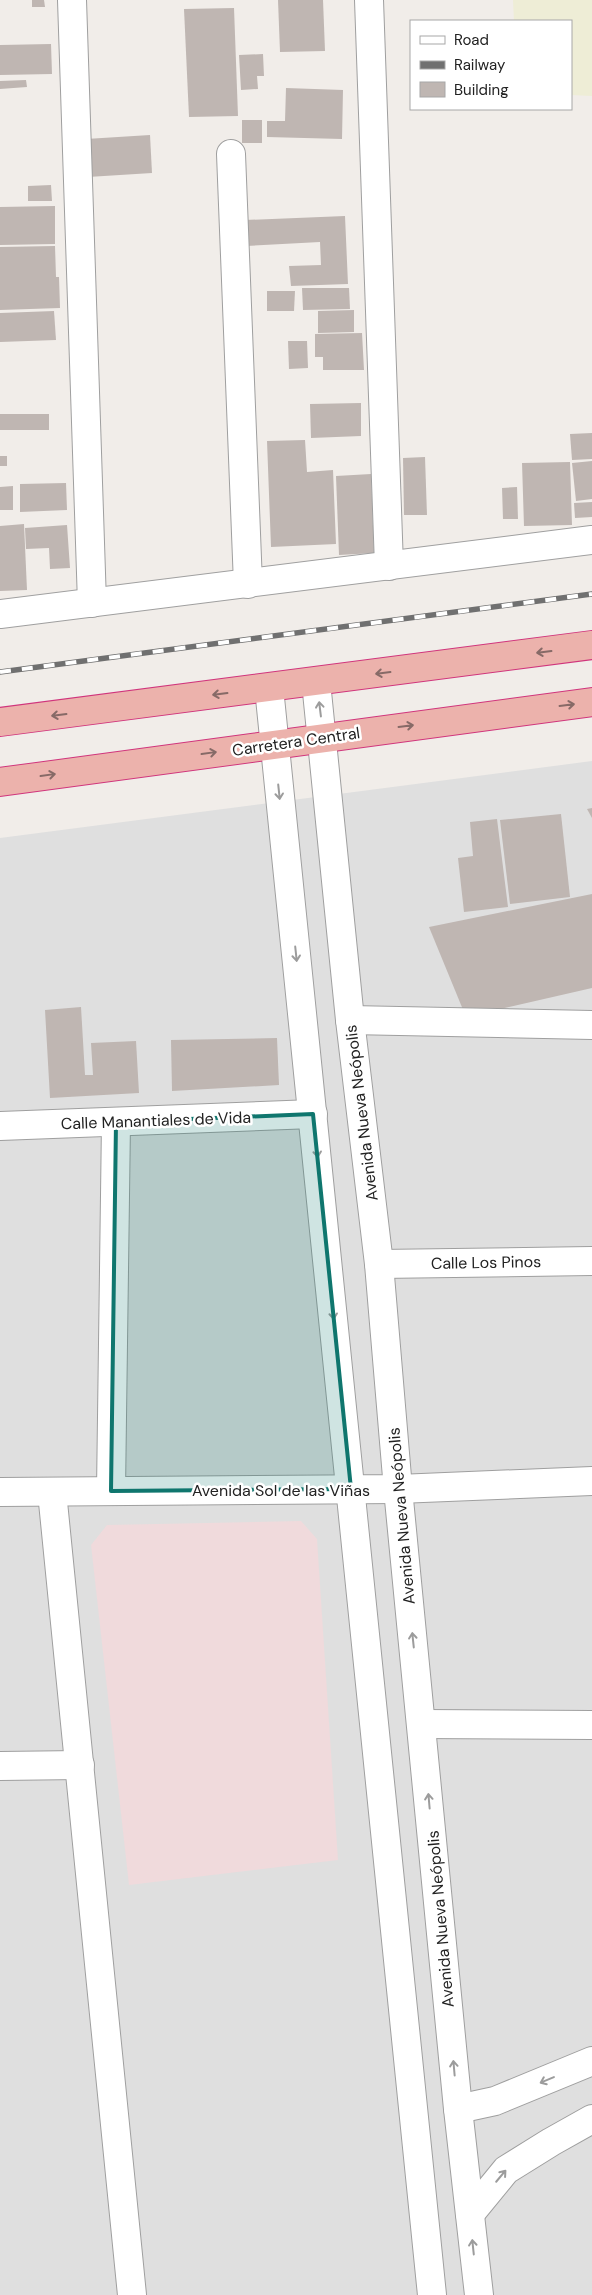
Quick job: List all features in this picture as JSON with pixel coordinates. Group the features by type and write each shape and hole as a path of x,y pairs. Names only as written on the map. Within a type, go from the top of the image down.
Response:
{"highway":[{"path":"0,722 592,645"},
{"name":"Carretera Central","path":"0,782 592,702"}],"street":[{"path":"72,0 92,603"},
{"path":"369,0 389,566"},
{"path":"231,154 248,584"},
{"path":"0,614 592,540"},
{"name":"Avenida Nueva Neópolis","path":"316,682 350,1020 379,1264 398,1489 458,2109 479,2295"},
{"path":"269,688 352,1489 432,2295"},
{"path":"350,1020 592,1025"},
{"name":"Calle Manantiales de Vida","path":"0,1126 313,1114"},
{"path":"111,1491 116,1122"},
{"name":"Calle Los Pinos","path":"379,1264 592,1261"},
{"name":"Avenida Sol de las Viñas","path":"0,1492 398,1489 592,1481"},
{"path":"52,1492 132,2295"},
{"path":"422,1724 592,1725"},
{"path":"0,1766 80,1765"},
{"path":"458,2109 495,2101 592,2061"},
{"path":"470,2214 506,2170 551,2142 592,2120"}],"highlighted area":[{"path":"313,1114 351,1489 111,1491 116,1122"}],"shaded area":[{"path":"592,761 592,2295 0,2295 0,838"},
{"path":"301,1521 317,1539 338,1860 129,1885 91,1545 107,1525"}],"green space":[{"path":"513,0 592,0 592,96 572,95 572,20 514,20"}],"building":[{"path":"32,0 44,0 45,7 32,7"},
{"path":"278,0 323,0 325,51 280,52"},
{"path":"234,8 238,116 189,117 184,9"},
{"path":"51,44 52,74 0,75 0,45"},
{"path":"263,54 264,76 257,76 258,89 241,90 239,55"},
{"path":"26,80 27,87 0,89 0,81"},
{"path":"286,88 343,90 342,139 267,137 267,121 285,121"},
{"path":"242,120 262,120 262,143 242,143"},
{"path":"150,135 152,173 88,177 86,139"},
{"path":"51,185 52,201 28,201 28,186"},
{"path":"55,206 55,244 0,245 0,207"},
{"path":"345,216 348,284 291,286 289,266 321,265 320,242 246,246 245,220"},
{"path":"55,246 60,308 0,310 0,247"},
{"path":"302,288 349,288 350,309 303,310"},
{"path":"267,291 295,291 294,311 267,311"},
{"path":"354,310 354,332 318,333 318,311"},
{"path":"54,311 56,340 0,342 0,313"},
{"path":"362,333 364,370 323,370 323,357 315,357 315,334"},
{"path":"288,341 307,341 308,368 289,369"},
{"path":"361,403 361,436 311,438 310,404"},
{"path":"0,414 49,414 49,430 0,430"},
{"path":"592,433 592,459 572,460 570,434"},
{"path":"305,440 307,472 333,470 336,544 271,547 267,441"},
{"path":"0,456 7,456 7,466 0,466"},
{"path":"425,457 427,515 404,515 403,458"},
{"path":"592,461 592,499 576,501 572,463"},
{"path":"570,462 572,525 524,526 522,463"},
{"path":"371,474 374,553 339,555 336,476"},
{"path":"66,483 67,510 20,512 20,484"},
{"path":"13,486 13,510 0,510 0,487"},
{"path":"517,487 518,519 503,519 502,488"},
{"path":"592,502 592,517 575,518 574,503"},
{"path":"24,524 27,590 0,591 0,526"},
{"path":"67,525 70,568 50,569 49,548 26,549 25,528"},
{"path":"592,808 592,818 587,809"},
{"path":"561,814 570,897 510,904 500,820"},
{"path":"497,819 508,907 464,912 458,858 473,856 470,822"},
{"path":"592,894 592,988 466,1017 429,927"},
{"path":"81,1007 85,1075 93,1075 91,1043 136,1041 139,1093 50,1098 45,1010"},
{"path":"277,1038 279,1085 172,1091 171,1040"}],"railway":[{"path":"0,672 592,594"}]}
